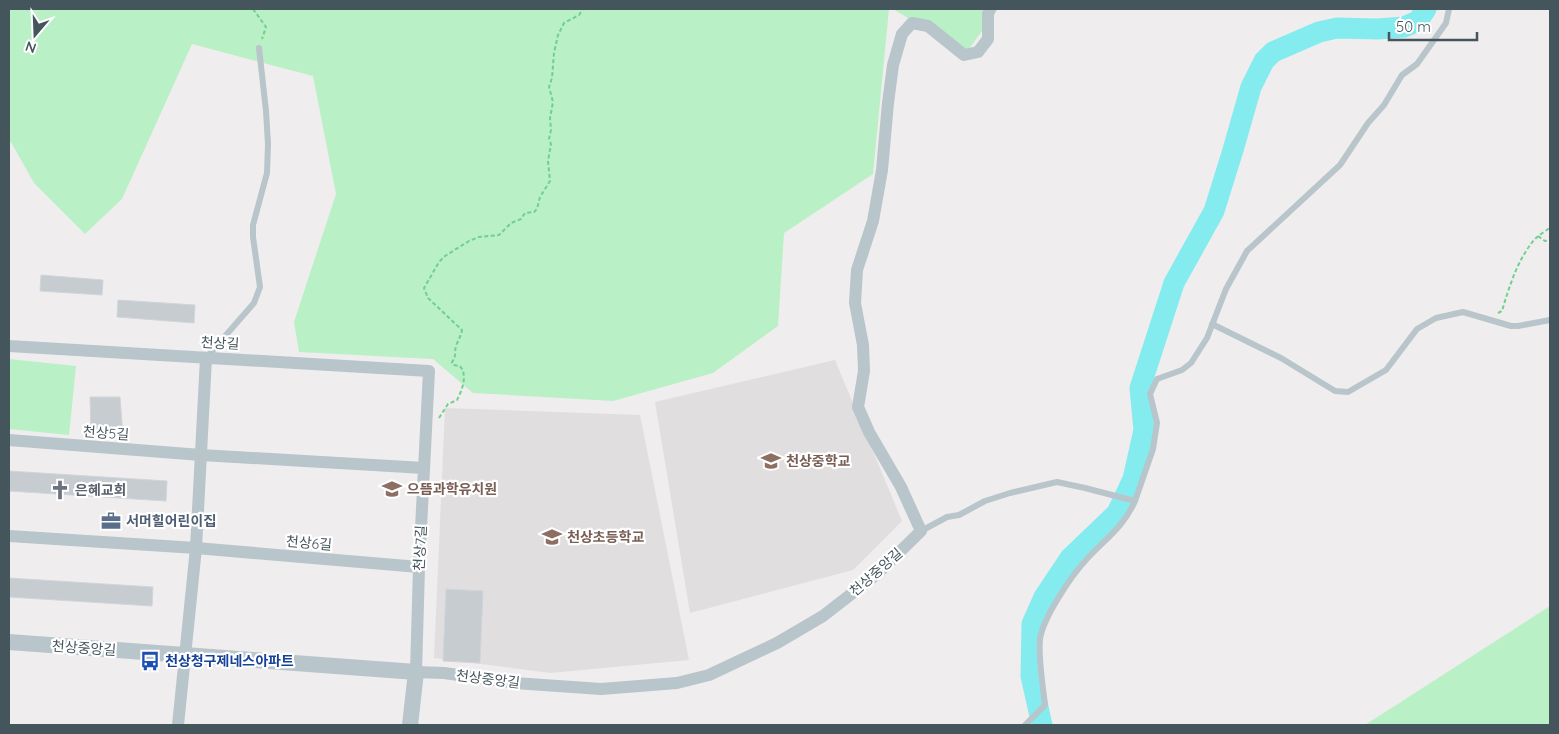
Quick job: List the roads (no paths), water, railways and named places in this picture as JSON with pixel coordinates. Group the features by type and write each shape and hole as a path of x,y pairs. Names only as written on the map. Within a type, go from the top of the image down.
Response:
{"street":[{"path":"920,531 901,487 858,407 864,371 863,345 855,303 857,270 873,221 882,170 888,103 894,65 902,34 912,23 928,26 964,55 978,52 988,39 988,14 990,9"},
{"name":"천상길","path":"9,346 429,371"},
{"path":"178,725 196,548 206,358"},
{"name":"천상7길","path":"410,725 416,672 419,567 429,371"},
{"name":"천상5길","path":"9,440 201,455"},
{"path":"201,455 424,468"},
{"name":"천상중앙길","path":"9,642 184,656 444,673 516,683 601,689 677,683 709,675 777,643 824,616 877,574 920,531"},
{"path":"9,536 196,548"},
{"name":"천상6길","path":"196,548 419,567"}],"lane":[{"path":"1028,723 1045,705 1040,640 1045,621 1086,560 1114,534 1128,517 1153,449 1157,423 1150,394 1156,379 1182,370 1191,363 1207,338 1226,289 1247,251 1340,165 1368,123 1384,105 1402,75 1417,64 1446,23 1449,9"},
{"path":"206,358 254,303 260,287 253,225 267,173 268,144 259,48"},
{"path":"1212,324 1281,358 1335,391 1348,392 1386,370 1417,329 1436,318 1463,312 1511,326 1550,320"},
{"path":"920,531 947,517 959,515 985,501 1057,482 1133,501"}],"waterway":[{"path":"1042,725 1031,676 1032,624 1044,597 1070,558 1117,513 1133,479 1144,430 1140,388 1174,283 1214,211 1251,87 1264,61 1273,52 1319,32 1337,28 1378,29 1404,27 1418,21 1426,9"}],"place":[{"name":"천상중학교","path":"771,461"},
{"name":"으뜸과학유치원","path":"392,489"},
{"name":"은혜교회","path":"60,490"},
{"name":"서머힐어린이집","path":"111,521"},
{"name":"천상초등학교","path":"552,537"},
{"name":"천상청구제네스아파트","path":"150,661"}]}
